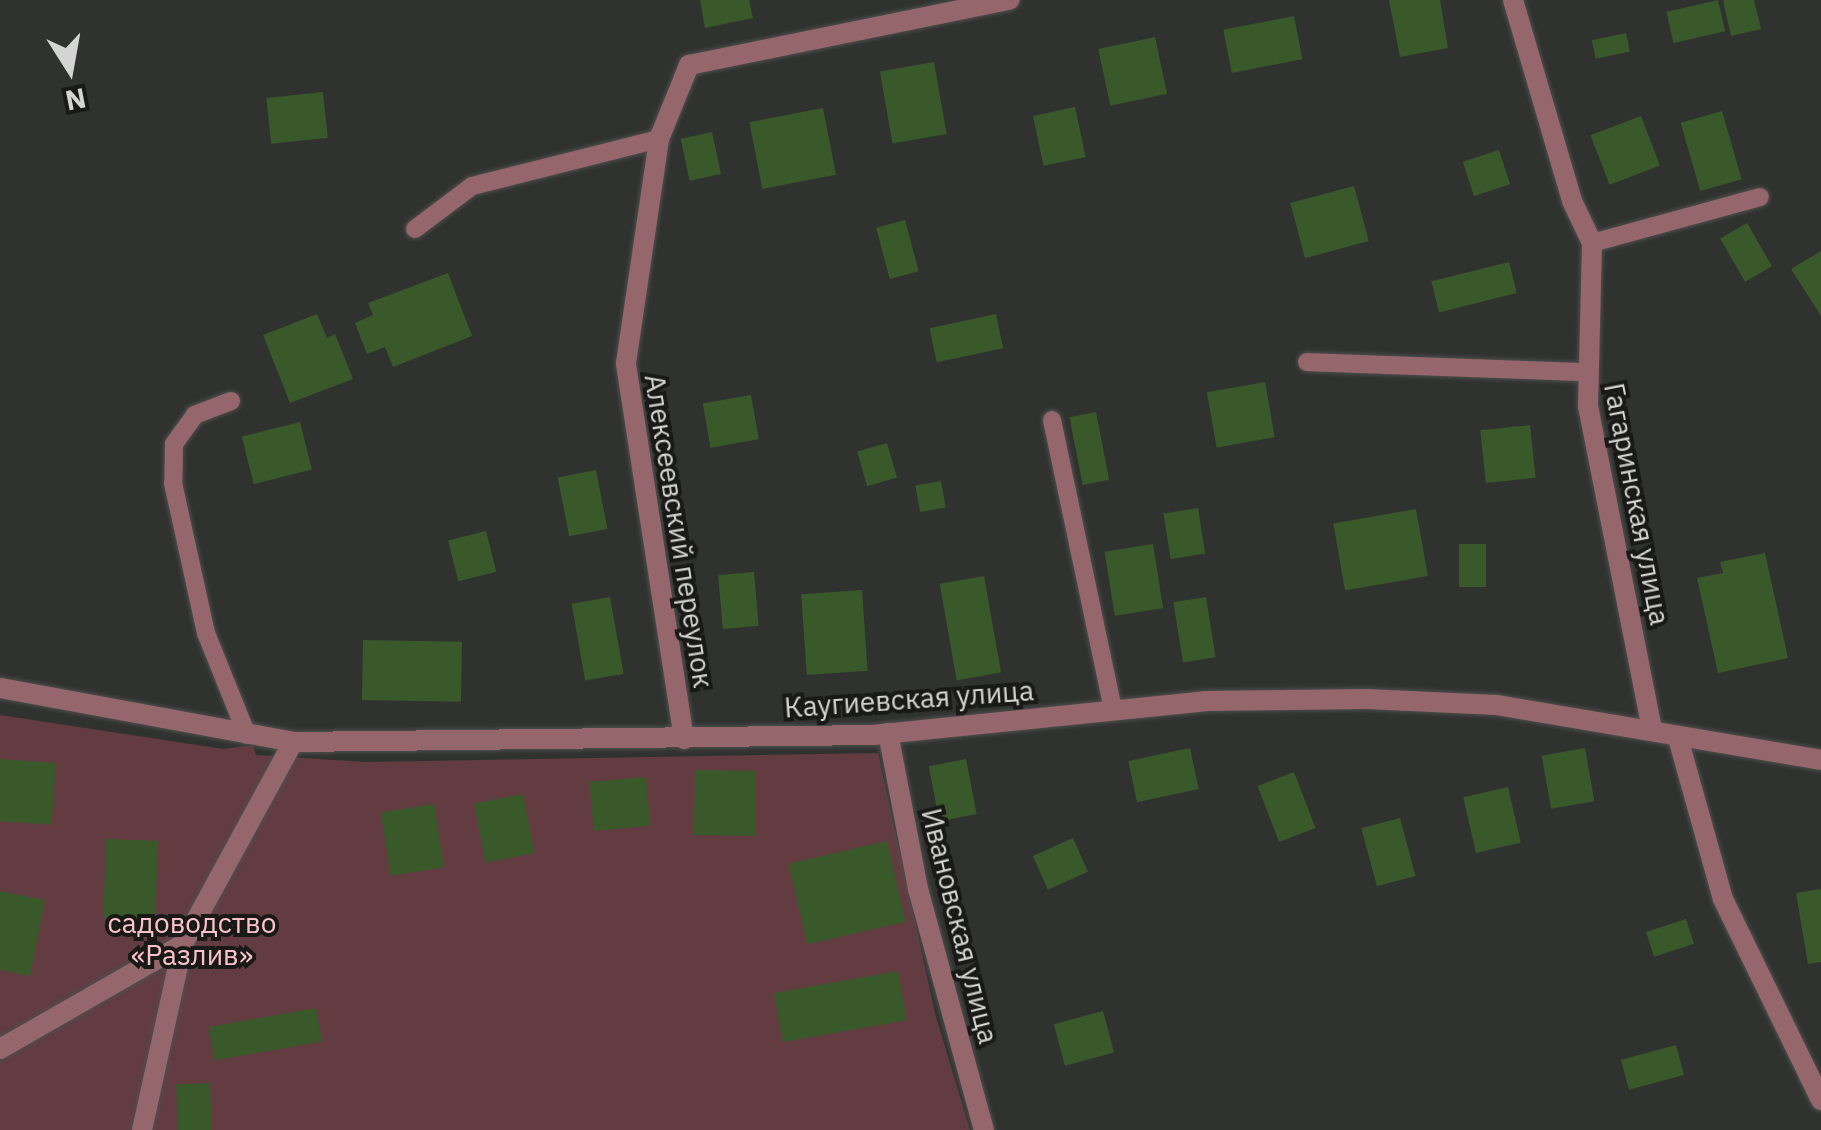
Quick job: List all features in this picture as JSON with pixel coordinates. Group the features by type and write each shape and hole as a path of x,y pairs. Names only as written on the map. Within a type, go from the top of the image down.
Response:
{"street":[{"name":"Алексеевский переулок","path":"684,739 626,364 659,139 689,65 1009,0"},
{"name":"Гагаринская улица","path":"1513,0 1572,201 1592,243 1585,372 1652,729"},
{"name":"Каугиевская улица","path":"0,688 293,742 888,733 1205,701 1367,699 1497,706 1821,760"},
{"name":"Ивановская улица","path":"888,733 918,889 984,1130"},
{"path":"1678,738 1723,899 1821,1100"},
{"path":"142,1130 183,944 293,742"},
{"path":"0,1049 183,944"}],"lane":[{"path":"415,229 472,186 659,139"},
{"path":"1592,243 1760,198"},
{"path":"1307,362 1585,372"},
{"path":"231,401 195,415 174,444 173,483 206,634 247,735"},
{"path":"1052,420 1113,710"}],"green space":[{"name":"садоводство «Разлив»","path":"0,715 223,749 253,745 256,755 366,762 878,753 935,1013 970,1130 0,1130"}],"building":[{"path":"700,0 749,0 753,18 705,28"},
{"path":"1389,0 1440,0 1448,48 1400,57"},
{"path":"1718,0 1725,31 1674,43 1666,12"},
{"path":"1723,0 1754,0 1761,29 1731,36"},
{"path":"1294,16 1302,59 1232,73 1223,30"},
{"path":"1626,33 1630,52 1596,59 1592,40"},
{"path":"1155,37 1167,94 1110,106 1098,49"},
{"path":"934,62 947,134 893,143 880,72"},
{"path":"323,92 328,138 271,144 266,98"},
{"path":"1075,107 1086,157 1044,166 1033,116"},
{"path":"823,108 836,175 762,189 749,122"},
{"path":"1722,111 1742,179 1700,191 1681,123"},
{"path":"1641,116 1660,165 1610,185 1591,135"},
{"path":"712,132 721,174 690,181 681,139"},
{"path":"1499,150 1510,184 1474,196 1463,162"},
{"path":"1354,186 1369,241 1305,258 1290,203"},
{"path":"905,220 919,271 890,279 876,228"},
{"path":"1747,223 1772,266 1745,282 1720,238"},
{"path":"1821,251 1821,316 1791,269"},
{"path":"1509,262 1517,293 1439,312 1431,281"},
{"path":"448,273 472,336 393,367 385,347 367,354 355,323 373,315 368,303"},
{"path":"317,314 327,338 335,334 353,379 290,403 263,335"},
{"path":"996,314 1003,348 937,362 929,328"},
{"path":"1265,382 1275,437 1217,447 1207,392"},
{"path":"751,395 759,439 711,448 703,404"},
{"path":"1096,412 1109,480 1083,485 1069,417"},
{"path":"300,422 312,470 254,484 242,437"},
{"path":"1530,425 1536,478 1486,483 1480,430"},
{"path":"887,443 897,478 867,486 857,452"},
{"path":"596,470 607,529 569,536 558,477"},
{"path":"941,481 946,508 920,512 915,486"},
{"path":"1198,508 1205,553 1171,559 1163,513"},
{"path":"1416,509 1428,576 1345,591 1333,524"},
{"path":"486,531 496,572 458,581 448,540"},
{"path":"1153,544 1163,608 1115,616 1105,552"},
{"path":"1459,544 1486,544 1486,587 1459,587"},
{"path":"1765,553 1788,658 1718,673 1697,578 1723,573 1720,562"},
{"path":"754,572 759,626 723,629 718,575"},
{"path":"984,576 1001,673 957,680 940,584"},
{"path":"862,590 868,671 807,675 801,594"},
{"path":"610,597 624,674 585,681 572,604"},
{"path":"1206,597 1216,657 1183,662 1173,602"},
{"path":"363,640 462,642 461,702 362,700"},
{"path":"1190,748 1199,789 1137,802 1128,761"},
{"path":"1585,748 1594,801 1551,809 1542,756"},
{"path":"0,759 56,763 52,825 0,821"},
{"path":"966,759 977,814 939,821 929,766"},
{"path":"695,770 756,771 755,836 694,835"},
{"path":"1294,772 1316,828 1279,842 1258,786"},
{"path":"646,777 650,826 593,831 589,782"},
{"path":"1508,787 1521,843 1476,853 1463,797"},
{"path":"523,794 534,853 485,862 474,804"},
{"path":"434,804 444,867 391,876 381,812"},
{"path":"1400,818 1416,876 1377,886 1361,828"},
{"path":"1073,838 1088,872 1048,890 1033,856"},
{"path":"106,839 158,841 155,920 103,918"},
{"path":"887,841 906,922 807,945 789,864"},
{"path":"1821,889 1821,962 1808,964 1796,893"},
{"path":"0,891 45,900 30,976 0,970"},
{"path":"1686,919 1694,944 1654,957 1646,932"},
{"path":"898,971 907,1020 783,1042 774,993"},
{"path":"316,1008 322,1041 215,1060 209,1027"},
{"path":"1103,1011 1114,1053 1065,1066 1054,1024"},
{"path":"1676,1045 1684,1075 1629,1090 1621,1060"},
{"path":"210,1083 212,1130 178,1130 176,1084"}]}
